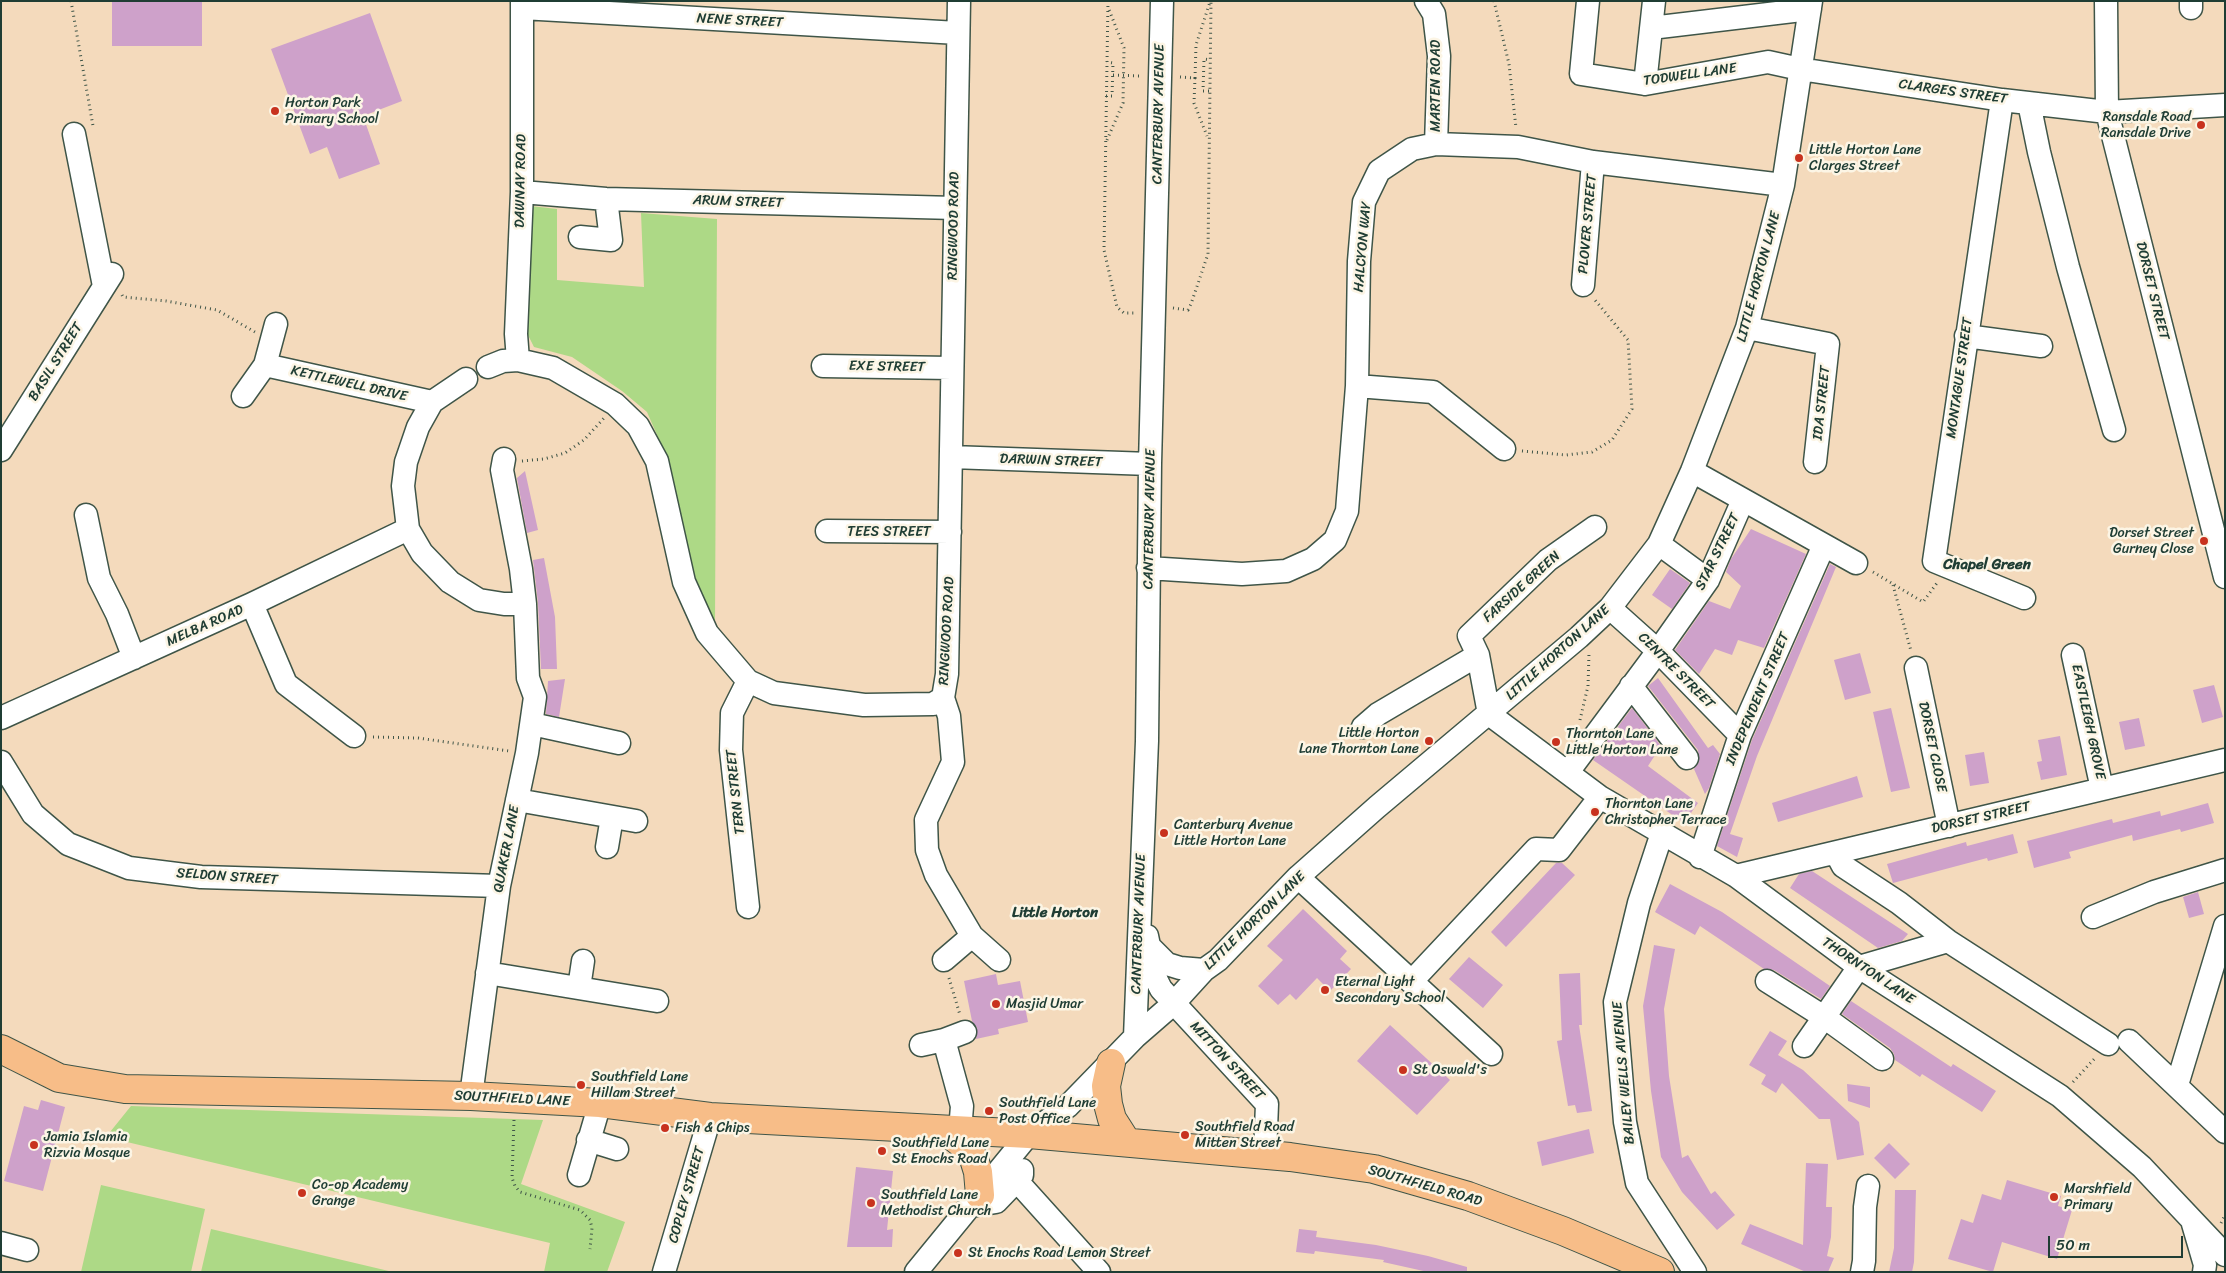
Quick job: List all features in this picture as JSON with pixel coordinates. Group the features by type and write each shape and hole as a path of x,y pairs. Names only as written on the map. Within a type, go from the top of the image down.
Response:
{"main road":[{"name":"SOUTHFIELD LANE","path":"1,1049 59,1078 125,1089 471,1096 532,1099 600,1104 710,1118 952,1130 1025,1139"},
{"path":"1111,1063 1106,1086 1108,1104 1112,1119 1126,1142"},
{"path":"952,1130 974,1159 978,1172 975,1201"},
{"name":"SOUTHFIELD ROAD","path":"1025,1139 1126,1142 1265,1154 1374,1169 1468,1196 1563,1231 1624,1265 1660,1272"}],"street":[{"name":"RINGWOOD ROAD","path":"518,360 553,368 615,404 638,426 658,461 684,582 707,633 748,681 774,692 864,705 933,704 943,698 947,674 959,1"},
{"name":"CANTERBURY AVENUE","path":"1135,1037 1148,741 1148,568 1162,1"},
{"name":"MARTEN ROAD","path":"1426,1 1434,14 1438,56 1436,144"},
{"name":"TODWELL LANE","path":"1588,1 1581,74 1645,84 1768,62 1800,69"},
{"path":"1645,84 1654,1"},
{"name":"DORSET STREET","path":"2106,1 2107,112 2215,501 2225,577"},
{"name":"NENE STREET","path":"522,5 958,33"},
{"name":"DAWNAY ROAD","path":"518,360 516,334 522,192 522,5"},
{"path":"1651,28 1811,5"},
{"name":"LITTLE HORTON LANE","path":"916,1272 930,1264 975,1201 1025,1139 1068,1106 1135,1037 1173,1004 1204,970 1218,960 1298,877 1377,807 1579,638 1610,608 1659,544 1692,471 1747,328 1783,185 1811,5"},
{"name":"CLARGES STREET","path":"1800,69 2002,100 2107,112 2225,106"},
{"name":"MONTAGUE STREET","path":"2002,100 1934,560 2024,598"},
{"path":"2029,103 2038,152 2114,430"},
{"path":"84,134 108,280"},
{"name":"HALCYON WAY","path":"1148,568 1242,574 1286,571 1313,559 1335,540 1347,511 1357,386 1360,261 1364,202 1379,171 1412,149 1436,144 1518,147 1593,162 1783,185"},
{"name":"PLOVER STREET","path":"1583,285 1593,162"},
{"name":"ARUM STREET","path":"522,192 606,199 955,208"},
{"path":"580,237 611,240 606,199"},
{"name":"BASIL STREET","path":"1,450 108,280"},
{"name":"IDA STREET","path":"1747,328 1828,344 1815,462"},
{"path":"243,396 265,365 273,333"},
{"path":"1966,336 2041,346"},
{"path":"488,367 503,361 518,360"},
{"name":"KETTLEWELL DRIVE","path":"265,365 432,402"},
{"name":"EXE STREET","path":"822,366 951,368"},
{"path":"466,379 432,402 418,427 406,462 403,486 408,529 422,552 450,582 479,600 504,604 525,604"},
{"path":"1357,386 1433,392 1504,449"},
{"name":"DARWIN STREET","path":"951,457 1150,464"},
{"name":"QUAKER LANE","path":"471,1096 499,886 527,754 535,697 528,678 525,604 521,569 502,470 504,458"},
{"path":"1692,471 1856,563"},
{"name":"STAR STREET","path":"1568,772 1708,580 1743,500"},
{"path":"86,515 99,578 117,614 134,658"},
{"name":"FARSIDE GREEN","path":"1489,714 1478,656 1469,636 1548,560 1595,527"},
{"name":"MELBA ROAD","path":"1,718 252,604 408,529"},
{"name":"TEES STREET","path":"827,532 950,532"},
{"path":"1659,544 1708,580"},
{"name":"INDEPENDENT STREET","path":"1700,857 1740,735 1824,545"},
{"path":"252,604 286,684 354,736"},
{"name":"CENTRE STREET","path":"1610,608 1658,651 1740,735"},
{"name":"EASTLEIGH GROVE","path":"2073,655 2102,789"},
{"path":"1363,727 1378,714 1478,656"},
{"name":"DORSET CLOSE","path":"1916,668 1948,826"},
{"name":"TERN STREET","path":"748,681 732,713 731,750 748,908"},
{"path":"1631,686 1687,758"},
{"path":"943,698 949,716 953,762 926,820 927,850 936,875 972,936 999,960"},
{"name":"THORNTON LANE","path":"1489,714 1600,797 1700,857 1736,876 1859,966 2060,1096 2142,1167 2225,1255"},
{"path":"532,724 619,744"},
{"name":"DORSET STREET","path":"1736,876 2225,760"},
{"name":"SELDON STREET","path":"1,762 33,814 68,844 129,868 201,877 499,886"},
{"path":"1411,982 1536,849 1559,850 1600,797"},
{"path":"517,800 636,821"},
{"path":"607,847 612,817"},
{"name":"BAILEY WELLS AVENUE","path":"1662,833 1639,903 1615,1002 1626,1122 1637,1183 1695,1272"},
{"path":"1836,853 1843,866 1900,904 1948,941 2119,1042 2177,1085 2225,1132"},
{"path":"2093,917 2154,892 2225,870"},
{"path":"1298,877 1492,1054"},
{"name":"MITTON STREET","path":"1140,906 1156,979 1173,1004 1267,1104 1265,1154"},
{"path":"2177,1085 2225,926"},
{"path":"944,960 972,936"},
{"path":"1804,1046 1859,966 1948,941"},
{"path":"1150,947 1167,964 1180,968 1204,970"},
{"path":"579,988 583,961"},
{"path":"487,973 657,1001"},
{"path":"1767,981 1824,1017 1882,1060"},
{"path":"921,1045 955,1036 962,1106 952,1130"},
{"path":"579,1175 600,1104"},
{"name":"COPLEY STREET","path":"664,1272 710,1118"},
{"path":"975,1201 996,1202 1022,1175 1025,1139"},
{"path":"588,1140 617,1149"},
{"path":"1017,1181 1099,1272"},
{"path":"1862,1272 1865,1207 1868,1186"},
{"path":"2189,1216 2205,1265 2204,1272"},
{"path":"1,1243 27,1250"}],"path":[{"path":"71,1 84,134"},
{"path":"1108,3 1104,250 1117,306 1124,313 1154,310 1188,310 1208,254 1210,1"},
{"path":"1208,139 1194,103 1196,45 1210,1"},
{"path":"1494,1 1509,64 1518,147"},
{"path":"1106,143 1122,104 1124,48 1108,3"},
{"path":"1209,91 1203,91 1204,59 1210,60"},
{"path":"1106,96 1112,96 1113,63 1107,62"},
{"path":"1196,71 1204,72"},
{"path":"1112,76 1195,78"},
{"path":"108,280 123,297 166,301 217,310 273,333"},
{"path":"1504,449 1566,455 1592,452 1612,440 1632,409 1628,340 1583,285"},
{"path":"504,458 519,462 544,459 565,453 584,440 615,404"},
{"path":"1856,563 1923,602 1949,567"},
{"path":"1893,584 1916,668"},
{"path":"1579,638 1590,654 1588,686 1579,724"},
{"path":"354,736 418,738 527,754"},
{"path":"944,960 955,1036"},
{"path":"2060,1096 2119,1042"},
{"path":"532,1099 531,1114 514,1112 512,1178 515,1186 520,1192 580,1210 590,1220 592,1228 590,1249"}],"green space":[{"path":"531,206 557,209 557,280 644,287 641,213 717,219 715,623 692,573 668,460 647,412 622,391 572,357 534,347 527,333"},
{"path":"131,1106 543,1120 521,1184 625,1222 607,1272 544,1272 550,1243 106,1137"},
{"path":"101,1185 205,1209 191,1272 81,1272"},
{"path":"211,1229 393,1272 201,1272"}],"building":[{"path":"112,1 202,1 202,46 112,46"},
{"path":"370,13 402,101 363,116 380,164 339,179 327,147 310,154 271,49"},
{"path":"525,471 538,530 527,533 517,478"},
{"path":"1751,529 1806,554 1764,648 1738,640 1732,655 1715,649 1699,674 1675,650 1709,601 1730,609 1741,586 1726,572 1731,559"},
{"path":"544,558 555,617 557,669 541,669 538,603 533,560"},
{"path":"1830,564 1836,567 1757,756 1730,834 1743,838 1737,857 1717,846 1752,740"},
{"path":"1670,569 1690,583 1672,609 1652,595"},
{"path":"1860,653 1871,693 1845,700 1834,660"},
{"path":"1658,678 1708,748 1713,745 1720,754 1709,788 1705,794 1694,769 1699,762 1698,750 1648,686"},
{"path":"565,679 559,717 546,714 548,681"},
{"path":"2214,685 2223,717 2202,723 2193,690"},
{"path":"1632,708 1661,746 1648,766 1698,803 1684,823 1593,760"},
{"path":"1891,708 1910,788 1891,792 1873,712"},
{"path":"2139,718 2145,746 2125,750 2119,722"},
{"path":"2060,736 2067,775 2041,780 2037,762 2042,761 2038,740"},
{"path":"1984,752 1989,783 1970,786 1965,755"},
{"path":"1857,776 1863,797 1778,822 1772,803"},
{"path":"2208,803 2214,823 2181,832 2180,829 2133,841 2132,835 2069,852 2071,858 2034,868 2027,841 2112,819 2113,823 2160,811 2161,816"},
{"path":"2013,834 2018,853 1988,861 1987,858 1893,883 1887,864 1966,842 1967,846"},
{"path":"1556,863 1562,863 1575,875 1506,947 1491,932"},
{"path":"1812,871 1908,934 1902,941 1878,948 1790,888 1799,874"},
{"path":"1670,884 1722,912 1830,986 1821,999 1774,970 1764,969 1700,926 1695,935 1655,912"},
{"path":"2198,892 2204,914 2189,918 2183,897"},
{"path":"1303,909 1347,951 1340,959 1351,969 1330,991 1317,978 1296,1000 1290,994 1278,1005 1258,986 1283,960 1267,946"},
{"path":"1654,945 1675,949 1664,1009 1669,1076 1682,1158 1688,1155 1711,1194 1715,1191 1735,1215 1717,1230 1682,1192 1661,1157 1651,1091 1643,1006"},
{"path":"1469,957 1503,985 1483,1008 1449,979"},
{"path":"1580,973 1582,1025 1579,1025 1592,1111 1577,1113 1575,1105 1568,1106 1557,1041 1562,1040 1559,974"},
{"name":"Masjid Umar","path":"996,974 998,985 1020,981 1028,1022 998,1029 999,1034 976,1039 977,1028 972,1021 964,981"},
{"path":"1851,1001 1951,1067 1953,1064 1996,1091 1982,1112 1922,1074 1920,1077 1895,1060 1890,1048 1842,1014"},
{"name":"St Oswald's","path":"1390,1025 1450,1080 1417,1115 1357,1061"},
{"path":"1770,1031 1787,1041 1778,1055 1803,1070 1859,1122 1864,1155 1837,1160 1830,1119 1819,1119 1782,1083 1776,1093 1761,1084 1766,1075 1749,1065"},
{"path":"1847,1084 1870,1087 1870,1108 1848,1101"},
{"name":"Jamia Islamia Rizvia Mosque","path":"41,1100 65,1107 43,1191 4,1181 24,1106 38,1110"},
{"path":"1589,1129 1594,1153 1542,1166 1537,1142"},
{"path":"1889,1143 1910,1164 1895,1179 1874,1158"},
{"path":"1806,1163 1828,1164 1826,1207 1832,1207 1831,1237 1827,1256 1834,1258 1828,1272 1806,1272 1741,1244 1750,1224 1803,1245"},
{"name":"Southfield Lane Methodist Church","path":"856,1167 893,1171 887,1230 893,1229 892,1247 847,1247"},
{"path":"2007,1180 2061,1196 2058,1206 2072,1210 2057,1259 2002,1242 1993,1272 1948,1259 1961,1219 1973,1223 1982,1194 2001,1200"},
{"path":"1895,1190 1916,1190 1914,1262 1912,1272 1889,1272 1894,1248"},
{"path":"1299,1229 1317,1231 1316,1237 1376,1245 1428,1256 1467,1267 1467,1272 1428,1272 1383,1262 1384,1260 1315,1251 1314,1254 1296,1252"}],"place":[{"name":"Horton Park Primary School","path":"275,111"},
{"name":"Ransdale Road Ransdale Drive","path":"2201,125"},
{"name":"Little Horton Lane Clarges Street","path":"1799,158"},
{"name":"Dorset Street Gurney Close","path":"2204,541"},
{"name":"Little Horton Lane Thornton Lane","path":"1429,741"},
{"name":"Thornton Lane Little Horton Lane","path":"1556,742"},
{"name":"Thornton Lane Christopher Terrace","path":"1595,812"},
{"name":"Canterbury Avenue Little Horton Lane","path":"1164,833"},
{"name":"Eternal Light Secondary School","path":"1325,990"},
{"name":"Masjid Umar","path":"996,1004"},
{"name":"St Oswald's","path":"1403,1070"},
{"name":"Southfield Lane Hillam Street","path":"581,1085"},
{"name":"Southfield Lane Post Office","path":"989,1111"},
{"name":"Fish & Chips","path":"665,1128"},
{"name":"Southfield Road Mitten Street","path":"1185,1135"},
{"name":"Jamia Islamia Rizvia Mosque","path":"34,1145"},
{"name":"Southfield Lane St Enochs Road","path":"882,1151"},
{"name":"Co-op Academy Grange","path":"302,1193"},
{"name":"Marshfield Primary","path":"2054,1197"},
{"name":"Southfield Lane Methodist Church","path":"871,1203"},
{"name":"St Enochs Road Lemon Street","path":"958,1253"}],"district":[{"name":"Chapel Green","path":"1987,565"},
{"name":"Little Horton","path":"1055,913"}]}
